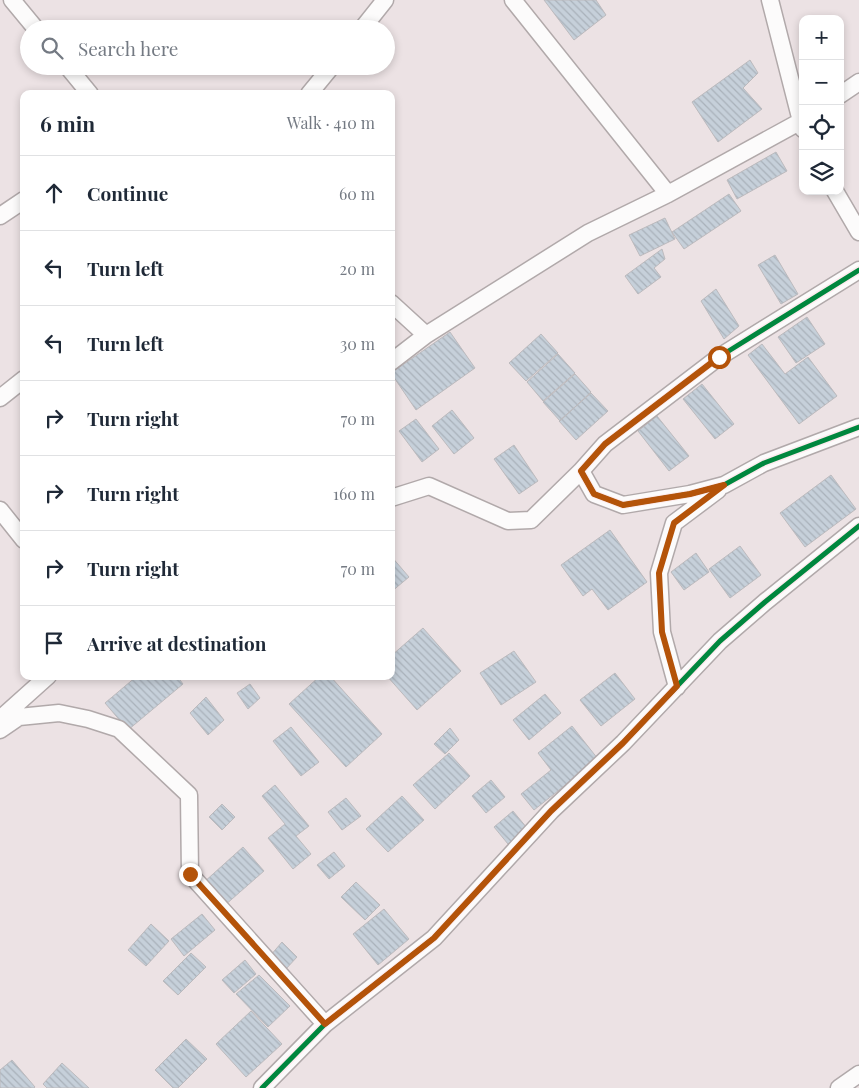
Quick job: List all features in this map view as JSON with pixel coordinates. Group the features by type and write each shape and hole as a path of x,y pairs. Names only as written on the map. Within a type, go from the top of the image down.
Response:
{"street":[{"path":"12,0 29,20"},
{"path":"369,20 385,0"},
{"path":"513,0 668,194"},
{"path":"770,0 799,112"},
{"path":"74,75 87,90"},
{"path":"313,90 325,75"},
{"path":"844,92 859,82"},
{"path":"395,359 426,335 588,233 668,194 799,126"},
{"path":"837,195 859,232"},
{"path":"0,216 20,203"},
{"path":"395,497 429,486 508,521 531,520 581,471 605,444 719,357 859,270"},
{"path":"395,307 426,335"},
{"path":"0,398 20,382"},
{"path":"677,686 662,632 659,573 674,523 724,485 764,463 859,428"},
{"path":"581,471 594,494 623,505 690,494 724,485"},
{"path":"0,510 20,535"},
{"path":"262,1088 325,1024 434,938 551,811 623,743 720,642 765,602 859,526"},
{"path":"0,719 44,680"},
{"path":"0,730 19,717 59,713 88,719 119,729 189,795 190,874 325,1024"},
{"path":"839,1088 859,1074"}],"building":[{"path":"544,0 596,0 606,15 574,40"},
{"path":"750,60 758,73 743,88 762,109 718,142 692,102"},
{"path":"776,152 787,171 737,199 727,180"},
{"path":"729,194 741,211 684,249 672,232"},
{"path":"665,218 675,239 640,256 629,235"},
{"path":"662,249 665,259 654,268 661,277 638,294 625,276"},
{"path":"775,255 798,294 781,304 758,265"},
{"path":"716,289 739,326 724,339 701,301"},
{"path":"807,317 825,344 796,363 778,337"},
{"path":"450,332 475,368 416,410 395,379 395,370"},
{"path":"541,334 558,353 526,381 509,363"},
{"path":"762,344 785,374 808,357 837,396 799,424 748,355"},
{"path":"558,354 575,373 543,401 527,382"},
{"path":"575,374 591,392 560,421 543,402"},
{"path":"702,384 734,424 715,439 683,399"},
{"path":"591,393 608,411 576,440 559,421"},
{"path":"452,410 474,438 454,454 432,426"},
{"path":"657,416 689,456 669,471 638,431"},
{"path":"416,419 439,449 422,462 399,431"},
{"path":"514,445 538,481 519,494 494,459"},
{"path":"831,475 856,509 805,547 780,513"},
{"path":"610,530 647,582 608,610 592,589 583,596 561,565"},
{"path":"740,546 761,575 730,598 709,569"},
{"path":"696,553 709,572 684,590 671,572"},
{"path":"395,561 409,577 395,589"},
{"path":"423,628 461,671 417,710 391,680 395,680 395,652"},
{"path":"514,651 536,682 501,705 480,673"},
{"path":"615,673 635,699 601,726 580,700"},
{"path":"132,680 180,680 183,684 128,730 105,703"},
{"path":"316,680 334,680 382,734 346,767 289,704"},
{"path":"250,684 260,698 248,709 237,693"},
{"path":"545,694 561,713 529,740 513,720"},
{"path":"206,697 224,720 208,735 190,713"},
{"path":"572,726 598,759 534,810 521,794 551,770 538,753"},
{"path":"291,727 319,762 301,776 273,741"},
{"path":"450,728 459,740 445,754 434,744"},
{"path":"449,753 470,776 435,809 413,785"},
{"path":"491,780 505,797 486,813 472,796"},
{"path":"275,785 309,826 296,836 311,854 293,869 268,838 285,824 262,796"},
{"path":"402,796 424,820 388,852 366,829"},
{"path":"346,798 361,816 342,830 328,812"},
{"path":"222,804 235,817 222,830 209,817"},
{"path":"513,811 527,828 508,844 494,827"},
{"path":"243,847 264,871 224,906 203,883"},
{"path":"334,852 345,866 329,879 317,865"},
{"path":"356,882 380,905 365,920 341,897"},
{"path":"384,909 409,939 378,965 353,934"},
{"path":"202,914 215,930 184,956 171,939"},
{"path":"151,924 169,941 146,966 128,950"},
{"path":"282,942 297,957 285,970 270,956"},
{"path":"191,953 206,967 178,995 163,981"},
{"path":"245,960 256,974 234,993 222,980"},
{"path":"259,975 290,1006 268,1027 236,994"},
{"path":"251,1011 282,1044 246,1077 216,1044"},
{"path":"186,1039 207,1059 178,1088 173,1088 155,1070"},
{"path":"12,1060 34,1088 0,1088 0,1070"},
{"path":"62,1063 89,1088 47,1088 43,1084"}],"cycle path":[{"path":"859,270 719,357 605,444 581,471 594,494 623,505 690,494 724,485 764,463 859,427"},
{"path":"262,1088 325,1024 434,938 551,811 623,743 720,641 859,526"}],"route":[{"path":"190,874 325,1024 434,938 551,811 623,743 677,686 662,632 659,573 674,523 724,485 690,494 623,505 594,494 581,471 605,444 719,357"}]}
